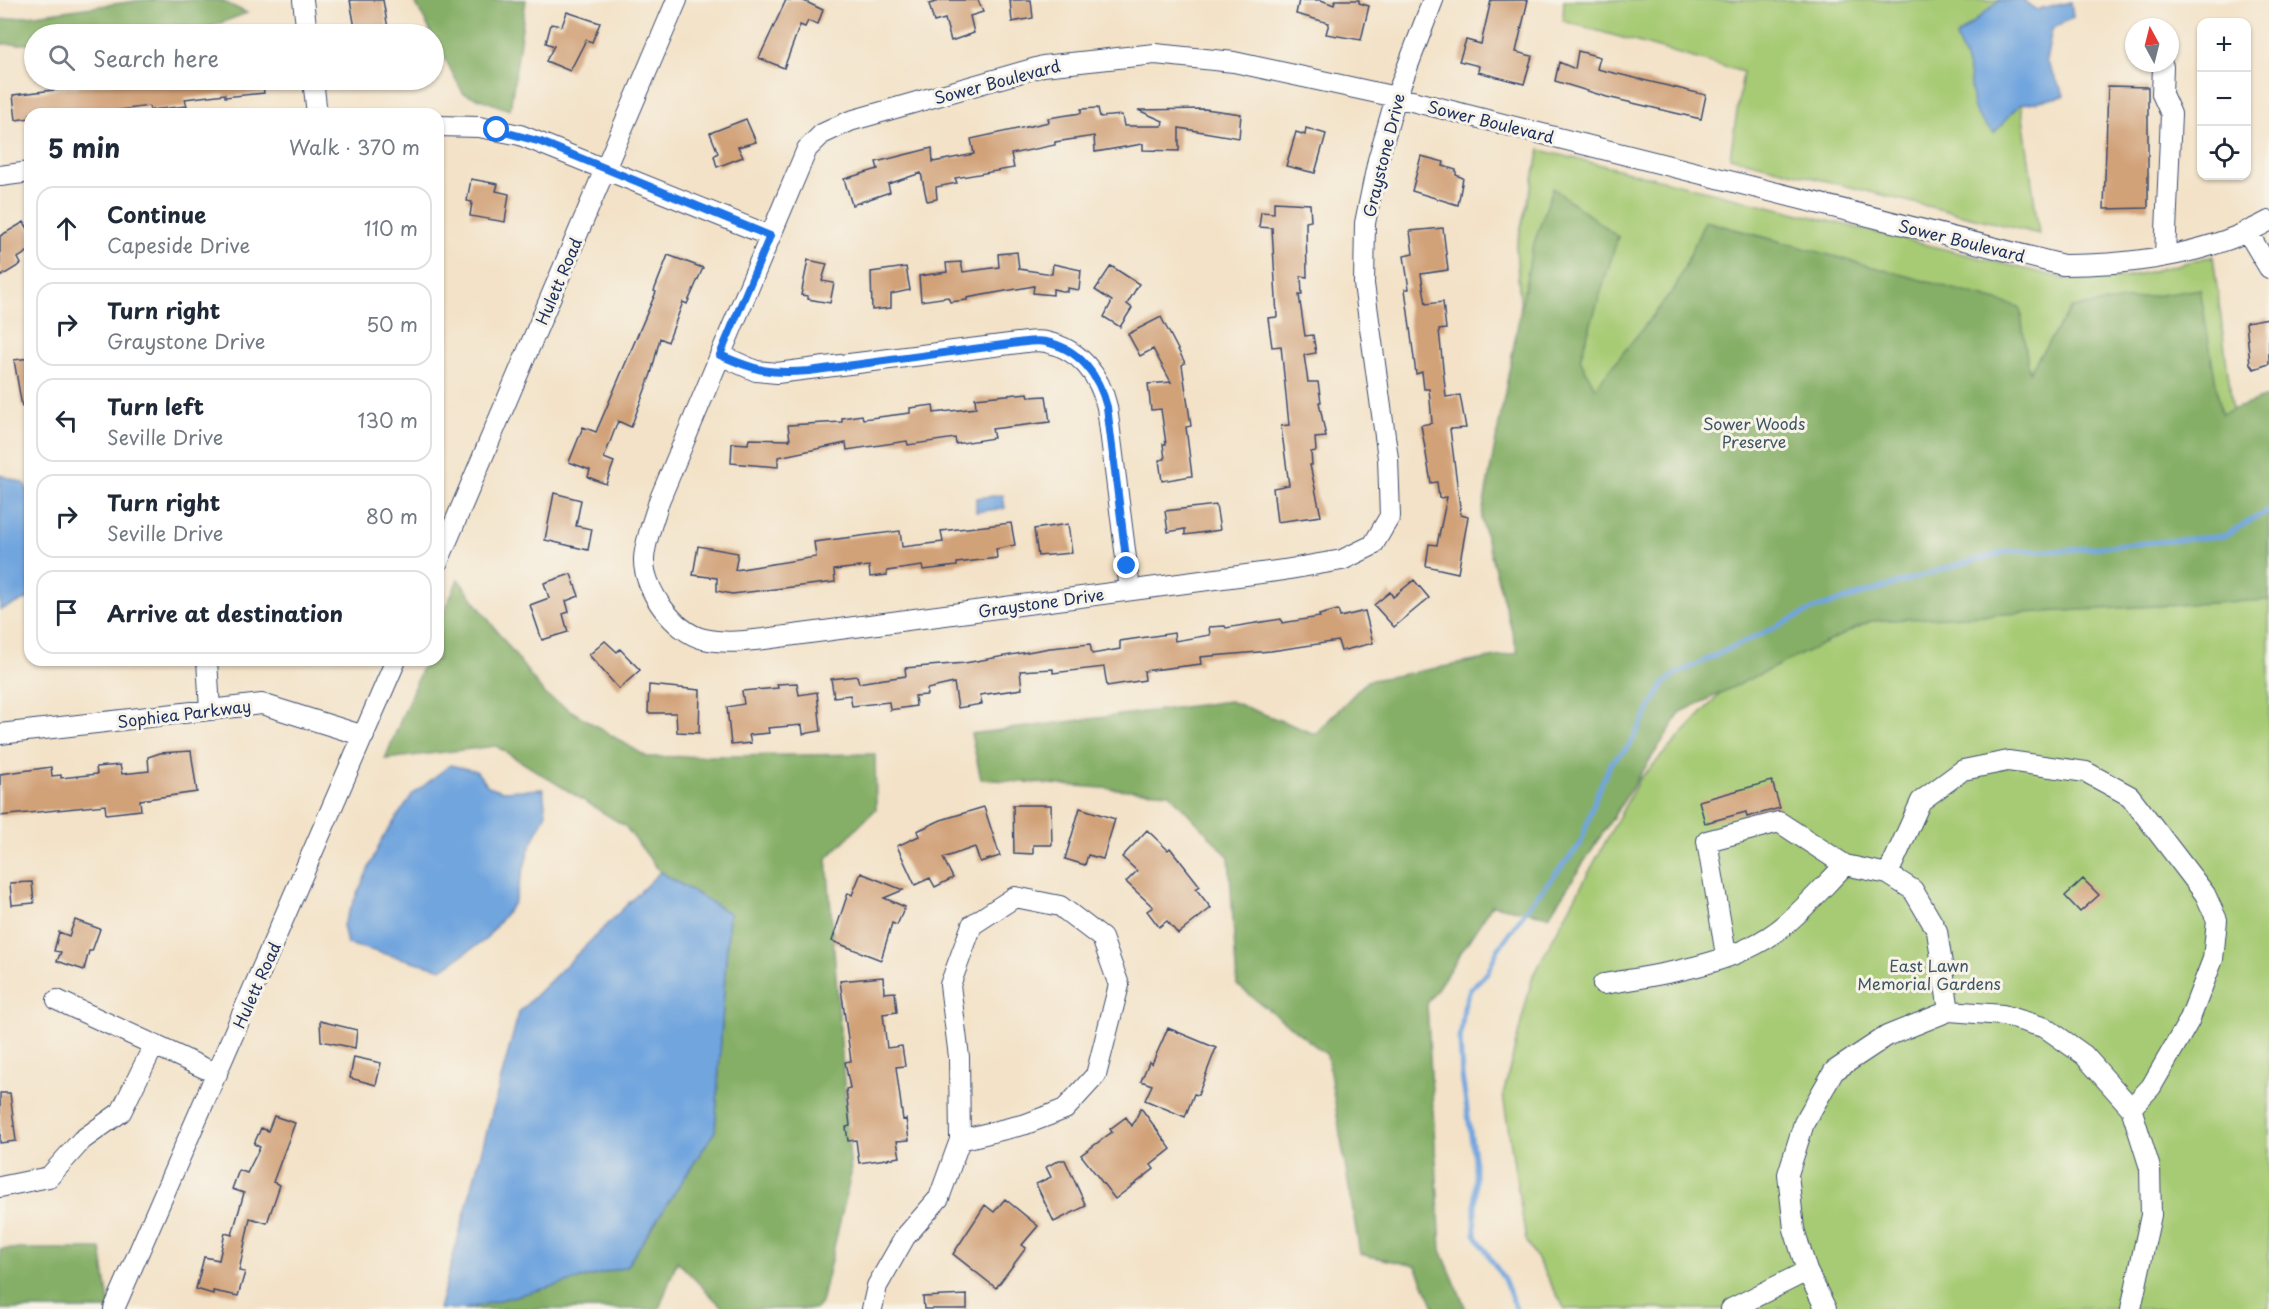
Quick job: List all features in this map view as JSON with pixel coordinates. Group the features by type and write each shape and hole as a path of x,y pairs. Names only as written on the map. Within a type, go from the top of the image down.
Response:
{"street":[{"path":"303,0 306,24"},
{"name":"Hulett Road","path":"444,548 677,0"},
{"name":"Graystone Drive","path":"770,236 659,501 644,558 646,579 657,602 679,623 701,639 723,642 764,639 1342,560 1373,545 1390,516 1388,458 1364,284 1365,224 1378,160 1396,97 1433,0"},
{"name":"Sower Boulevard","path":"770,236 807,149 822,134 850,121 1043,66 1155,54 1234,62 1396,97 2063,265 2113,265 2165,255 2214,244 2269,221"},
{"path":"2163,72 2162,94 2171,114 2165,255"},
{"path":"314,90 316,108"},
{"path":"444,126 479,127 520,135 770,236"},
{"path":"0,176 24,173"},
{"path":"2247,231 2269,268"},
{"path":"720,355 756,371 777,374 1018,343 1046,342 1081,358 1102,386 1107,407 1130,590"},
{"path":"207,666 210,710"},
{"name":"Hulett Road","path":"114,1309 393,666"},
{"name":"Sophiea Parkway","path":"0,734 262,704 364,736"},
{"path":"1888,874 1921,801 1963,770 2008,761 2086,772 2130,796 2205,894 2217,920 2213,959 2189,1021 2151,1086 2131,1108"},
{"path":"1726,955 1707,841 1779,822 1845,865 1888,874 1913,890 1937,931 1949,1011"},
{"path":"1603,984 1670,973 1748,949 1785,925 1845,865"},
{"path":"872,1309 877,1286 905,1237 939,1198 960,1140 959,1057 950,985 972,924 1014,897 1060,906 1102,938 1119,984 1096,1075 1065,1109 1026,1124 960,1140"},
{"path":"57,1000 217,1074"},
{"path":"1826,1309 1807,1271 1794,1229 1788,1174 1804,1123 1834,1071 1887,1036 1949,1011 2003,1015 2046,1028 2084,1055 2131,1108 2150,1168 2151,1215 2130,1309"},
{"path":"0,1187 49,1177 82,1140 121,1112 154,1045"},
{"path":"1731,1309 1807,1271"}],"green space":[{"path":"143,0 220,0 247,13 218,24 24,24 24,44 0,44 0,20"},
{"path":"414,0 526,0 510,110 463,93 444,57 444,24 427,24"},
{"path":"1564,0 2007,0 2039,234 1730,157 1743,72 1563,21"},
{"name":"East Lawn Memorial Gardens","path":"1540,150 2066,279 2124,278 2213,256 2256,591 2269,590 2269,1309 1565,1309 1526,1240 1503,1095 1533,975 1639,780 1753,659 1546,648 1516,248"},
{"name":"Sower Woods Preserve","path":"1553,188 1618,237 1580,359 1595,388 1675,288 1705,221 2020,307 2029,372 2071,308 2200,289 2221,414 2269,396 2269,600 1871,621 1681,712 1549,916 1492,905 1427,1004 1441,1250 1466,1309 1435,1309 1416,1266 1360,1254 1327,1055 1237,985 1229,857 1169,793 981,779 971,734 1230,701 1315,734 1367,681 1518,653 1481,519 1532,249"},
{"path":"458,579 545,695 647,757 875,754 876,809 827,858 851,1174 821,1303 816,1309 724,1309 677,1261 659,1309 465,1309 626,1267 715,1131 729,913 660,872 625,826 496,746 385,759 423,666 444,666 444,613"},
{"path":"0,1249 101,1249 110,1309 0,1309"}],"water":[{"path":"2000,0 2022,0 2038,10 2071,2 2073,17 2052,29 2046,61 2065,96 2019,105 1994,133 1984,124 1974,109 1968,69 1956,37"},
{"path":"0,475 24,483 24,600 0,610"},
{"path":"1003,495 1005,508 976,512 976,498"},
{"path":"450,765 476,771 488,786 503,791 543,789 546,813 529,850 514,903 485,940 442,969 347,944 343,925 382,839 412,795"},
{"path":"660,872 729,913 715,1131 626,1267 466,1309 439,1309 519,1012"}],"building":[{"path":"350,0 383,0 387,24 354,24"},
{"path":"786,0 802,0 823,10 818,24 808,21 805,27 800,25 784,68 759,58"},
{"path":"942,0 978,0 983,12 970,16 974,33 951,41 945,19 934,22 929,4"},
{"path":"1010,0 1031,0 1033,18 1012,22"},
{"path":"1299,0 1321,0 1334,5 1335,0 1359,0 1359,3 1369,6 1361,40 1326,34 1329,23 1296,14"},
{"path":"1491,0 1528,0 1516,52 1532,56 1524,84 1478,72 1479,66 1459,61 1466,40 1481,44"},
{"path":"567,12 600,23 592,42 586,40 570,71 546,61 554,46 546,43 551,24 562,26"},
{"path":"1578,51 1600,57 1597,69 1706,95 1701,119 1607,97 1555,81 1559,62 1575,69"},
{"path":"2108,86 2148,87 2148,208 2104,209"},
{"path":"54,90 264,90 264,93 225,97 225,94 185,99 187,106 168,108 150,108 149,106 24,108 24,119 16,120 13,95"},
{"path":"1098,108 1100,117 1122,115 1124,126 1162,126 1163,121 1138,110 1205,109 1241,114 1239,138 1179,128 1179,151 1143,150 1143,144 1095,152 1094,136 1055,142 1055,145 1011,154 1014,168 955,178 957,183 936,187 937,199 927,201 921,173 888,184 890,192 852,205 844,179 878,169 876,162 932,148 933,162 974,154 971,139 1049,122 1048,118 1081,113 1081,109"},
{"path":"746,119 756,142 738,147 743,157 717,167 714,156 718,153 710,133"},
{"path":"1306,128 1326,134 1315,173 1286,166 1296,132 1305,135"},
{"path":"1421,156 1444,162 1443,166 1456,170 1456,175 1463,178 1458,205 1412,191"},
{"path":"471,179 498,184 496,191 509,194 505,222 470,216 472,202 467,201"},
{"path":"1274,202 1310,204 1311,221 1306,222 1307,277 1301,276 1302,295 1299,295 1305,336 1313,335 1316,353 1304,355 1308,382 1318,382 1321,402 1319,402 1326,437 1315,438 1316,451 1311,452 1312,465 1310,465 1321,516 1277,522 1273,488 1289,485 1281,426 1289,425 1281,346 1272,347 1268,318 1277,317 1272,228 1259,227 1261,212 1274,213"},
{"path":"24,222 24,254 18,258 21,264 0,277 0,236"},
{"path":"1443,228 1448,270 1421,274 1426,304 1443,302 1446,329 1439,330 1446,397 1460,395 1466,428 1450,429 1461,515 1468,517 1458,573 1426,566 1429,544 1437,545 1447,497 1439,498 1437,482 1431,483 1421,425 1432,423 1429,389 1424,389 1422,372 1416,374 1405,289 1409,289 1404,256 1413,254 1410,231"},
{"path":"1017,252 1019,269 1052,274 1053,264 1081,270 1079,290 1067,288 1067,292 1053,289 1053,295 1033,293 1034,286 967,298 967,300 950,302 948,297 921,301 919,276 947,272 946,263 961,262 963,272 999,267 998,254"},
{"path":"668,255 703,268 687,304 683,302 668,342 660,338 651,374 631,427 618,421 604,458 614,462 606,484 588,477 590,470 569,462 583,427 596,432 656,292 654,291"},
{"path":"808,260 827,264 822,281 834,283 830,303 808,299 808,296 801,295"},
{"path":"1111,266 1139,284 1127,304 1132,308 1120,327 1104,317 1112,301 1095,290"},
{"path":"906,267 910,290 891,294 891,308 872,310 871,272"},
{"path":"1161,317 1185,363 1182,365 1191,426 1186,427 1192,476 1162,481 1159,460 1165,459 1163,444 1166,444 1161,409 1151,410 1148,384 1171,382 1153,349 1140,356 1128,334"},
{"path":"2269,318 2269,364 2254,369 2250,364 2246,322"},
{"path":"24,359 24,407 22,407 14,360"},
{"path":"1028,393 1029,397 1046,396 1050,422 992,429 994,438 956,444 955,438 908,445 907,441 847,450 846,443 778,457 778,467 731,463 732,443 748,444 749,439 790,440 788,425 842,422 842,418 862,415 863,419 910,413 910,408 933,405 934,413 976,408 975,398"},
{"path":"554,493 581,500 576,526 592,529 588,550 545,540"},
{"path":"1216,505 1220,530 1185,535 1185,529 1168,532 1165,511"},
{"path":"1011,523 1015,545 996,549 997,558 957,563 957,566 923,570 922,566 887,571 887,575 870,577 869,566 834,570 835,582 732,594 717,591 717,578 693,575 698,546 738,553 735,570 816,557 814,542 900,531 902,547 943,542 941,531"},
{"path":"1068,524 1072,553 1038,556 1034,529"},
{"path":"571,574 579,596 566,601 569,612 563,614 568,632 542,640 530,605 549,598 544,583"},
{"path":"1414,580 1429,598 1394,627 1374,605 1390,592 1393,597"},
{"path":"1338,610 1340,617 1365,611 1373,643 1341,651 1338,641 1271,651 1200,657 1201,664 1144,671 1145,680 1107,686 1104,667 1053,673 1053,669 1020,671 1022,689 980,695 982,704 958,708 954,683 927,689 927,695 915,696 916,706 890,710 889,702 852,706 850,695 834,697 831,679 857,676 859,683 906,676 905,668 965,663 1050,648 1090,644 1092,654 1120,649 1120,641 1174,633 1175,641 1210,635 1209,627 1225,626 1226,628 1281,619 1282,623 1320,617 1319,615"},
{"path":"605,641 617,652 620,649 640,670 619,689 589,655"},
{"path":"797,683 799,695 817,692 821,731 803,734 802,725 768,728 769,733 749,735 751,743 731,745 727,707 744,704 742,691 778,688 777,684"},
{"path":"649,685 700,690 699,733 677,732 676,713 648,713"},
{"path":"191,751 197,792 140,800 141,810 106,814 105,805 0,816 0,774 51,767 52,776 61,775 61,778 97,774 96,767 120,765 122,774 149,771 148,757 160,753"},
{"path":"1772,781 1780,808 1747,817 1746,812 1705,823 1699,801"},
{"path":"1013,805 1051,805 1052,845 1033,845 1033,854 1014,853"},
{"path":"984,807 1000,856 980,862 975,847 943,858 953,878 935,887 930,878 915,885 897,846 919,836 917,831 941,820"},
{"path":"1080,808 1115,819 1103,859 1088,855 1085,865 1065,859"},
{"path":"1147,830 1168,850 1170,848 1200,886 1196,889 1211,908 1178,934 1167,921 1159,927 1147,911 1153,907 1126,882 1137,871 1122,857"},
{"path":"861,873 903,890 884,898 905,907 897,925 892,923 881,960 832,941 848,893 852,895"},
{"path":"2083,879 2099,895 2080,912 2065,896"},
{"path":"32,882 34,903 12,905 10,883"},
{"path":"75,920 100,929 92,951 89,951 84,970 57,961 61,952 54,951 59,932 69,936"},
{"path":"883,977 884,993 895,992 897,1012 883,1014 887,1048 902,1046 905,1066 896,1067 903,1120 906,1119 909,1140 897,1141 900,1157 859,1163 856,1140 848,1141 846,1127 850,1126 846,1089 850,1088 845,1062 851,1061 840,981"},
{"path":"320,1021 357,1030 355,1048 321,1041"},
{"path":"1168,1028 1216,1048 1198,1095 1194,1094 1185,1117 1145,1100 1152,1085 1141,1081 1149,1062 1152,1064"},
{"path":"354,1057 381,1063 376,1085 350,1078"},
{"path":"0,1093 10,1093 16,1141 0,1143"},
{"path":"1141,1108 1171,1149 1151,1165 1154,1169 1115,1199 1081,1155 1112,1132 1110,1129 1126,1117 1132,1126"},
{"path":"274,1116 295,1123 273,1182 280,1185 267,1223 250,1218 239,1271 245,1272 238,1296 213,1291 213,1294 196,1289 204,1257 219,1260 225,1233 232,1235 244,1193 232,1189 239,1170 247,1173 260,1147 254,1144 261,1128 268,1131"},
{"path":"1059,1160 1065,1160 1086,1206 1054,1222 1036,1184 1051,1177 1046,1167"},
{"path":"1005,1199 1038,1226 1022,1245 1026,1248 996,1288 953,1254 985,1205 994,1212"},
{"path":"967,1295 967,1309 924,1309 923,1297"}],"waterway":[{"path":"1516,1309 1505,1281 1475,1234 1475,1163 1462,1076 1460,1039 1464,1007 1470,989 1488,972 1497,951 1531,903 1580,845 1598,791 1611,763 1629,746 1663,685 1674,675 1814,609 1960,564 2011,551 2055,551 2224,536 2269,510"}],"route":[{"path":"497,130 541,142 770,236 720,355 756,371 777,374 809,371 1018,343 1046,342 1081,358 1102,386 1107,407 1127,566"}]}
